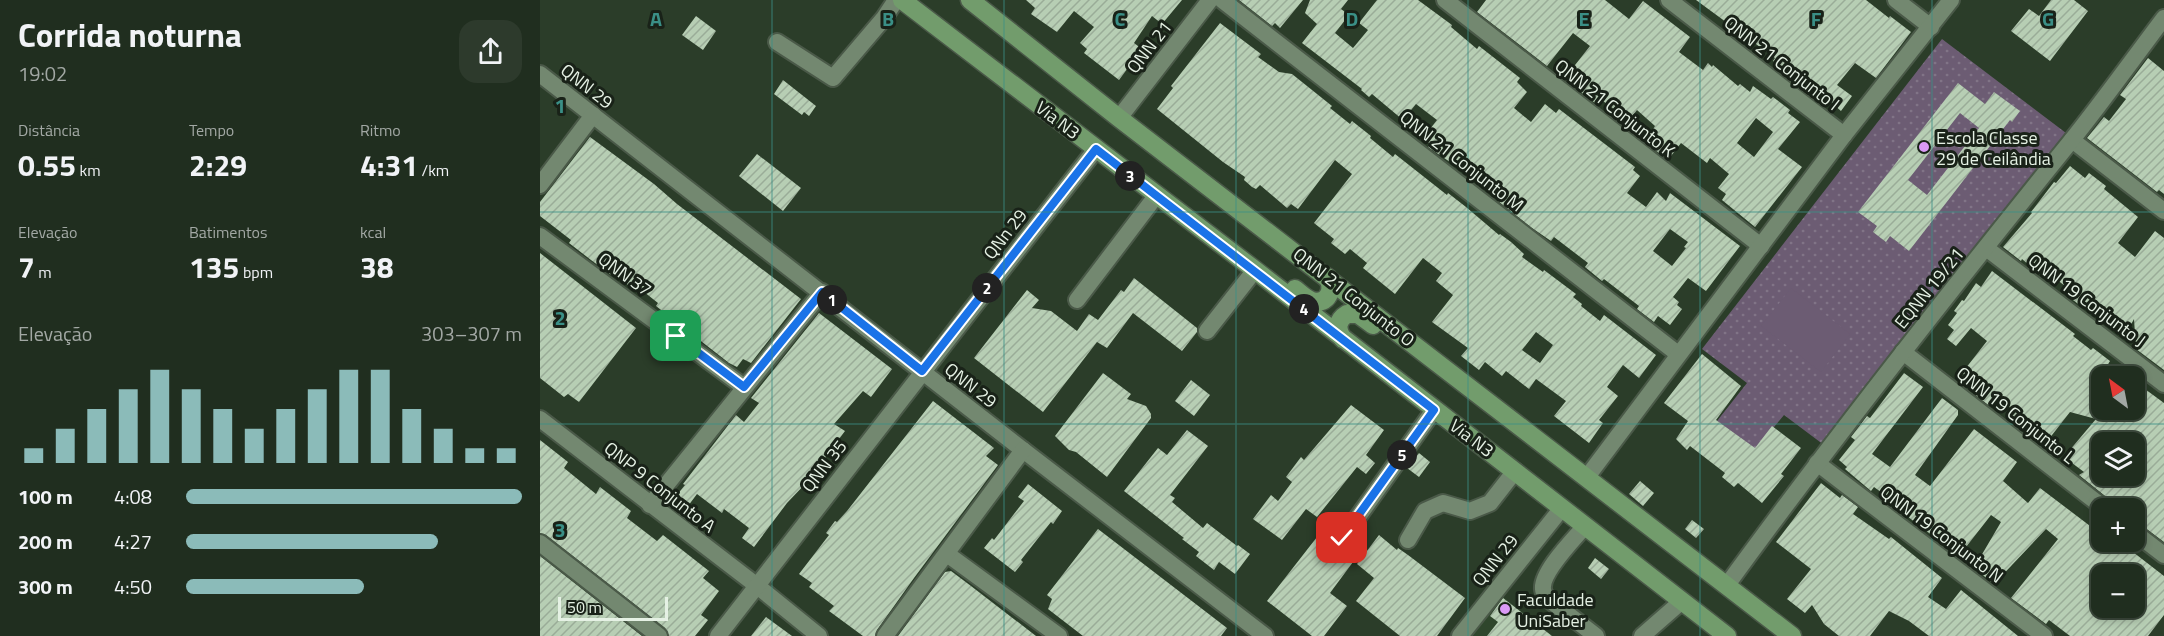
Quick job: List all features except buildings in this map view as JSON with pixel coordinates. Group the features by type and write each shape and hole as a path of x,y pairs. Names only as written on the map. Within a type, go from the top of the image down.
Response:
{"main road":[{"name":"Via N3","path":"902,0 1727,636"},
{"name":"QNN 21 Conjunto O","path":"970,1 1581,472"},
{"path":"1181,215 1235,242 1312,301 1323,300 1330,294 1331,285 1327,277"},
{"path":"1343,339 1338,330 1340,320 1347,314 1358,314 1529,447 1581,472 1792,636"}],"street":[{"path":"777,42 833,78 884,18 896,0"},
{"name":"QNN 21","path":"1119,118 1210,0"},
{"name":"QNN 21 Conjunto M","path":"1222,0 1678,354"},
{"name":"QNN 21 Conjunto K","path":"1445,0 1761,246"},
{"name":"QNN 21 Conjunto I","path":"1669,0 1844,135"},
{"path":"1896,0 1931,27"},
{"path":"1581,472 1678,354 1844,135 1951,0"},
{"name":"EQNN 19/21","path":"1727,585 1903,352 2161,27"},
{"name":"QNN 29","path":"540,74 1265,636"},
{"path":"540,185 593,115"},
{"path":"2072,140 2164,211"},
{"name":"QNn 29","path":"922,371 1096,149"},
{"path":"1077,300 1156,196"},
{"name":"QNN 37","path":"540,236 744,387"},
{"name":"QNN 19 Conjunto J","path":"1986,248 2164,384"},
{"path":"1207,331 1255,270"},
{"path":"650,505 822,292"},
{"name":"QNN 19 Conjunto L","path":"1903,352 2091,498"},
{"name":"QNN 35","path":"718,636 922,371"},
{"path":"1342,538 1434,410"},
{"name":"QNP 9 Conjunto A","path":"540,419 819,636"},
{"path":"885,636 1023,450"},
{"name":"QNN 19 Conjunto N","path":"1817,463 2044,636"},
{"path":"1408,540 1425,511 1443,503 1470,511 1490,503 1515,471"},
{"name":"QNN 29","path":"1460,636 1562,508"},
{"path":"1585,526 1556,559 1545,578 1543,589 1547,598 1596,636"},
{"path":"2145,540 2164,555"},
{"path":"540,543 659,636"},
{"path":"947,554 1059,636"},
{"path":"1642,636 1682,601"}],"shaded area":[{"path":"1942,39 2066,133 1824,445 1784,415 1755,450 1717,421 1747,383 1702,349"},
{"path":"1791,288 1850,334 1821,372 1761,326"},
{"name":"Faculdade UniSaber","path":"1502,596 1553,636 1471,636"}],"place":[{"name":"Escola Classe 29 de Ceilândia","path":"1924,147"},
{"name":"Faculdade UniSaber","path":"1505,609"}],"route":[{"path":"676,336 744,387 822,292 922,371 1096,149 1434,410 1342,538"}]}
